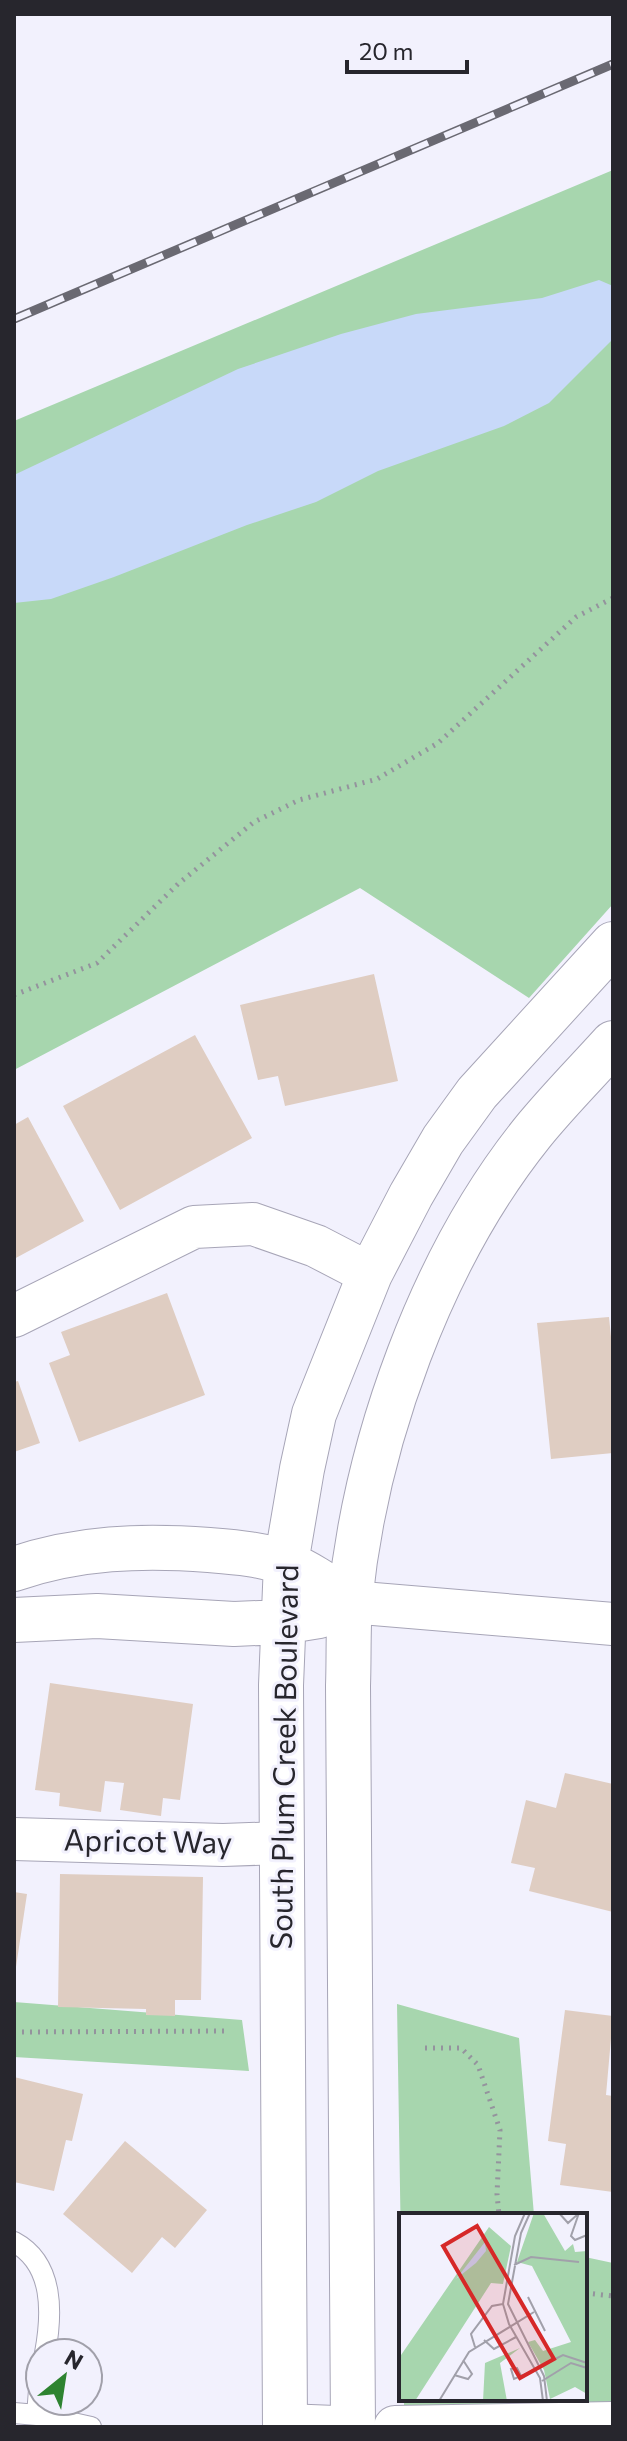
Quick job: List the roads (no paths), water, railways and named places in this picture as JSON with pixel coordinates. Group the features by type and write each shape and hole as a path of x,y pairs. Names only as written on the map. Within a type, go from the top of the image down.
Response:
{"street":[{"name":"South Plum Creek Boulevard","path":"285,2426 282,1622 286,1563 314,1414 370,1274 443,1140 477,1093 613,944"},
{"name":"South Plum Creek Boulevard","path":"353,2427 350,1602 374,1471 404,1365 448,1269 500,1178 531,1135 613,1043"},
{"path":"14,1316 194,1227 253,1224 316,1246 370,1274"},
{"path":"14,1569 99,1549 156,1546 234,1551 286,1563 322,1582 350,1602"},
{"path":"14,1620 97,1616 234,1624 282,1622 319,1616 350,1602 613,1624"},
{"name":"Apricot Way","path":"14,1839 223,1845 281,1843"},
{"path":"395,2427 613,2423"},
{"path":"285,2426 335,2427"}],"lane":[{"path":"14,2242 41,2270 51,2300 47,2337"},
{"path":"46,2417 91,2427"}],"water":[{"path":"599,280 613,286 613,339 549,403 504,426 378,471 316,502 51,599 14,603 14,475 238,369 341,334 416,314 542,298"}],"railway":[{"path":"14,319 613,64"}]}
